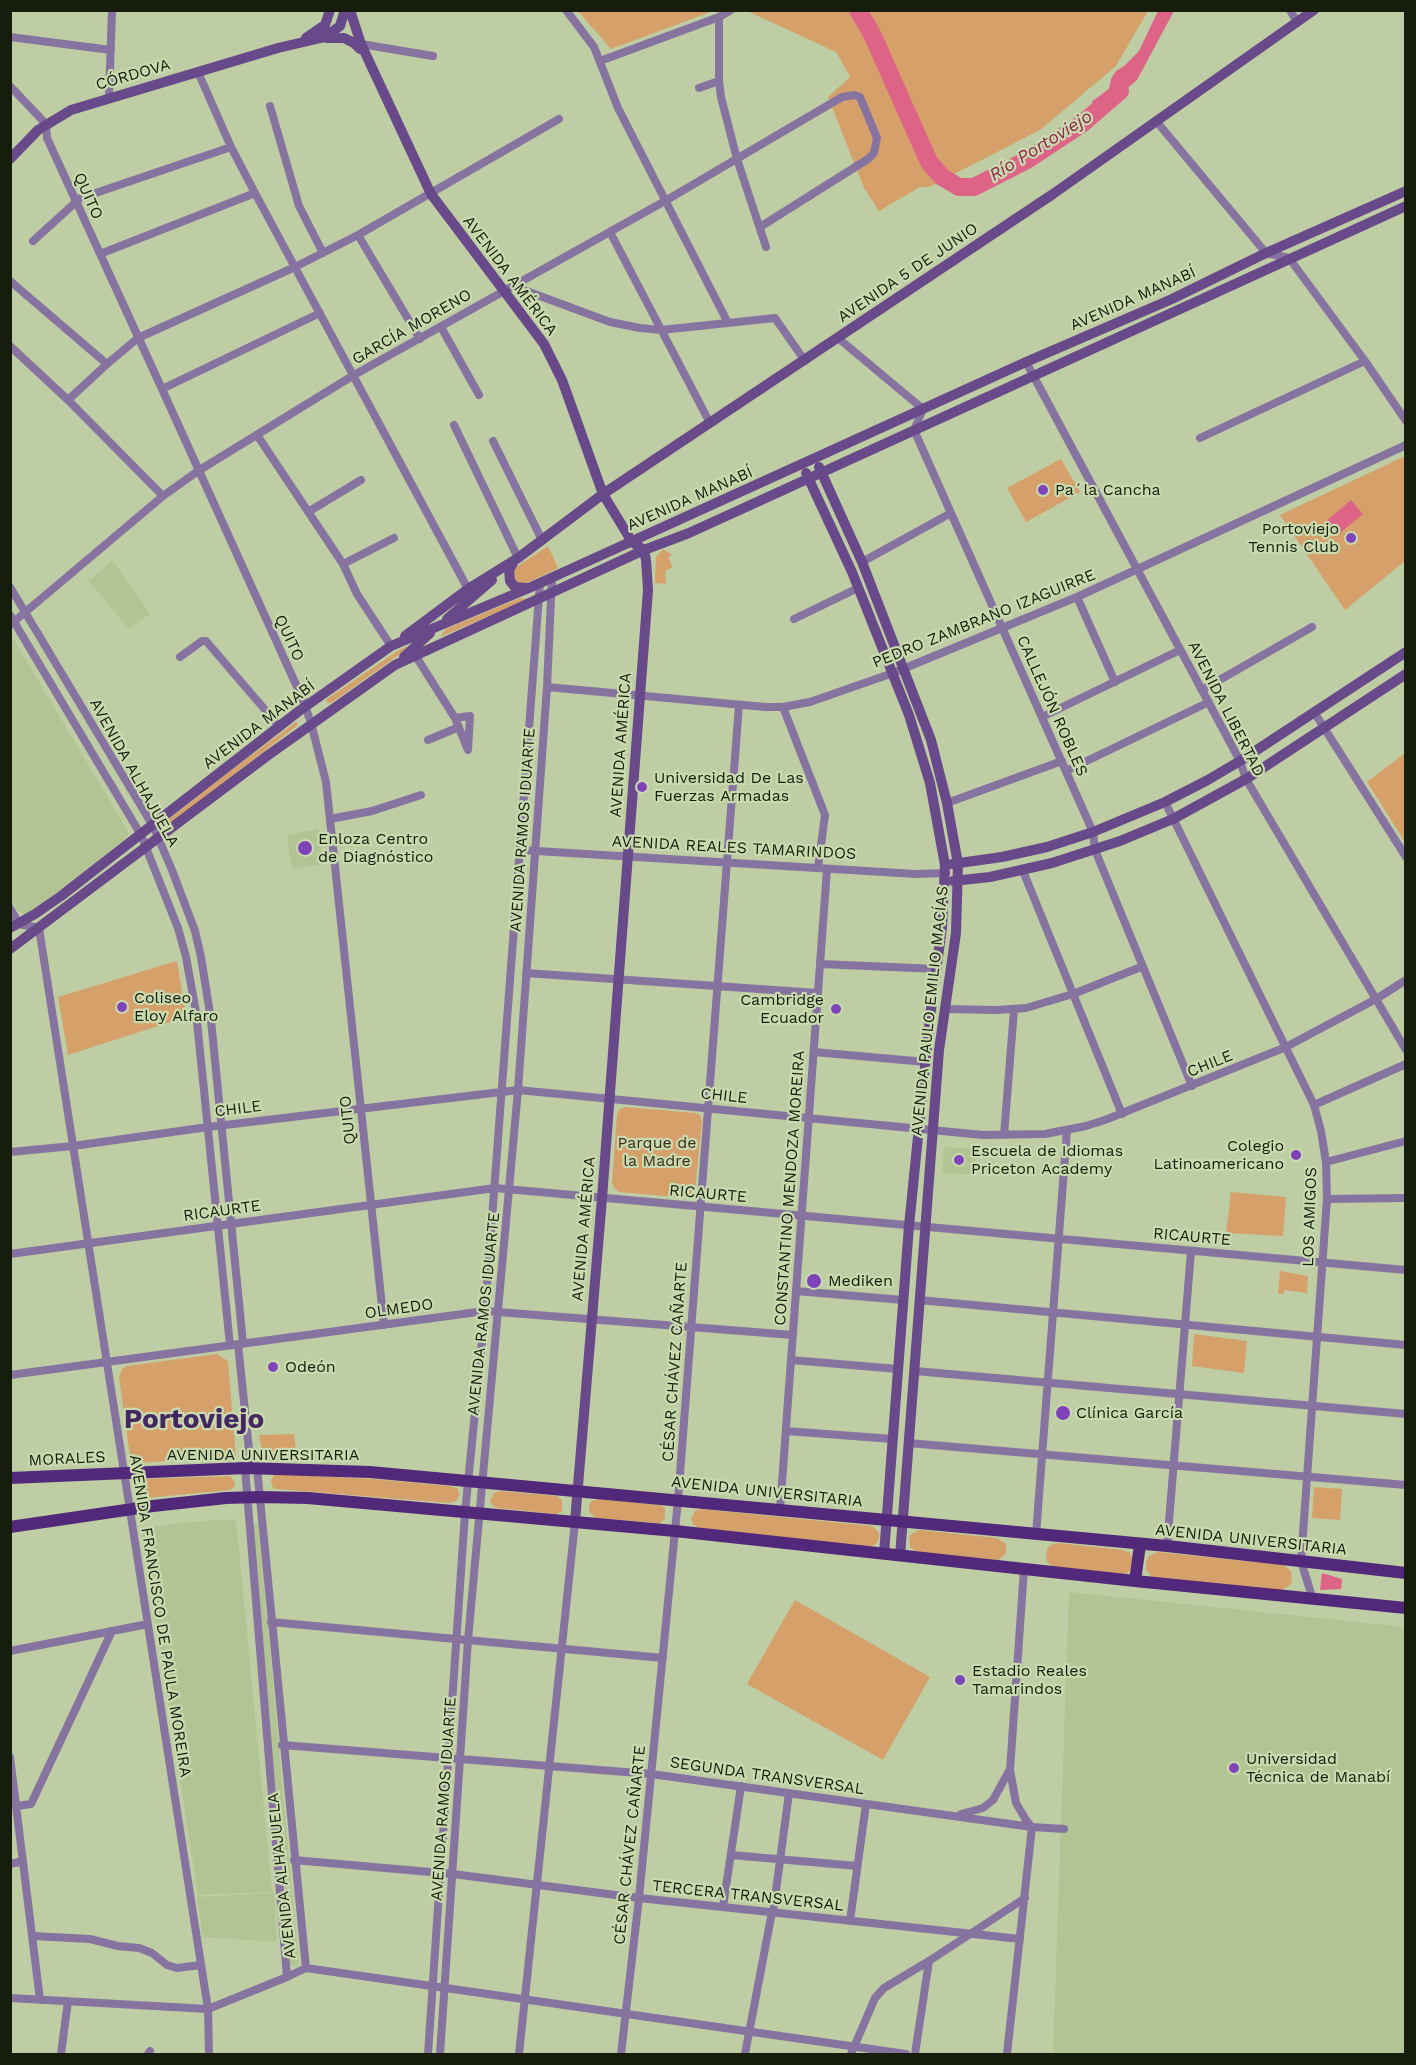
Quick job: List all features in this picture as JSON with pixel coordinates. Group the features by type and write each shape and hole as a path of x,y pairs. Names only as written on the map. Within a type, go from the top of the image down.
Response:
{"main road":[{"name":"CÓRDOVA","path":"10,159 46,124 79,107 278,48 322,29 330,10"},
{"name":"AVENIDA 5 DE JUNIO","path":"395,665 515,560 603,494 805,361 1157,122 1314,10"},
{"name":"CÓRDOVA","path":"278,48 308,42 333,33 340,26 345,12"},
{"name":"AVENIDA AMÉRICA","path":"345,12 431,194 508,288 557,367 603,494 632,542 644,549 648,590 610,1099 575,1522"},
{"path":"308,42 340,37 360,46"},
{"name":"AVENIDA MANABÍ","path":"15,926 35,914 153,826 279,726 391,646 632,542 1406,191"},
{"path":"1380,202 1387,214"},
{"name":"AVENIDA MANABÍ","path":"10,949 311,723 395,665 539,600 644,549 667,542 1406,206"},
{"name":"AVENIDA PAULO EMILIO MACÍAS","path":"815,459 862,562 931,740 947,803 958,864 954,956 939,1050 900,1556"},
{"name":"AVENIDA PAULO EMILIO MACÍAS","path":"802,465 858,588 893,673 924,762 941,832 946,873 909,1226 884,1554"},
{"name":"AVENIDA 5 DE JUNIO","path":"391,646 468,589 515,560"},
{"path":"515,560 509,570 510,581 519,588 529,588"},
{"name":"AVENIDA REALES TAMARINDOS","path":"1406,652 1240,761 1165,802 1093,832 1029,851 958,864 946,873 958,880 1023,871 1095,850 1173,819 1246,779 1406,674"},
{"name":"AVENIDA UNIVERSITARIA","path":"124,1473 251,1468 370,1472 780,1510 903,1517 1036,1535 1167,1546 1406,1574"},
{"name":"MORALES","path":"10,1478 124,1473"},
{"path":"10,1527 130,1509 253,1497 346,1501 675,1531 1406,1608"},
{"path":"1135,1581 1140,1545"}],"street":[{"path":"109,97 112,10"},
{"path":"566,10 586,35 600,61 618,108 728,323"},
{"path":"600,61 719,17 731,10"},
{"path":"1290,10 1298,22"},
{"path":"719,17 721,97 737,159 766,247"},
{"path":"10,37 111,50"},
{"path":"360,46 433,56"},
{"path":"198,72 231,147 255,193 468,589"},
{"path":"699,88 719,81"},
{"path":"10,86 46,124"},
{"name":"GARCÍA MORENO","path":"12,621 26,613 163,496 198,471 354,375 665,201 842,97 855,95 860,98 877,138 874,153 760,227"},
{"path":"270,106 299,206 322,253"},
{"path":"68,400 138,338 295,267 358,235 559,119"},
{"path":"1157,122 1266,253 1289,258 1406,421"},
{"name":"QUITO","path":"46,124 47,138 162,388 311,723 326,782 384,1325"},
{"path":"33,241 75,201 231,147"},
{"path":"100,254 255,193"},
{"path":"609,232 710,423"},
{"path":"358,235 420,339"},
{"path":"10,281 106,364"},
{"path":"508,288 625,326 661,330 775,318 805,361"},
{"path":"162,388 320,313"},
{"path":"441,327 478,395"},
{"path":"838,338 923,409 914,430"},
{"path":"10,346 68,400 163,496"},
{"name":"AVENIDA LIBERTAD","path":"1026,362 1209,702 1240,761 1246,779 1406,1050"},
{"path":"1200,438 1365,362"},
{"path":"454,425 515,560"},
{"name":"CALLEJÓN ROBLES","path":"914,430 1093,832 1095,850 1191,1086"},
{"path":"257,435 343,564 357,594 391,646"},
{"path":"493,441 542,540"},
{"name":"PEDRO ZAMBRANO IZAGUIRRE","path":"547,687 739,705 783,707 810,702 893,673 1003,629 1406,445"},
{"path":"308,512 361,480"},
{"path":"862,562 951,513"},
{"path":"343,564 394,538"},
{"name":"AVENIDA RAMOS IDUARTE","path":"428,2055 465,1512 474,1482 498,1313 510,1189 547,687 552,577"},
{"name":"AVENIDA RAMOS IDUARTE","path":"440,2055 478,1514 474,1482 485,1311 540,583"},
{"name":"AVENIDA ALHAJUELA","path":"10,587 153,826 185,902 201,957 211,1020 232,1223 237,1344"},
{"path":"794,619 858,588"},
{"path":"1077,597 1115,682"},
{"name":"AVENIDA ALHAJUELA","path":"12,621 141,835 167,896 186,957 196,1012 218,1225 237,1344"},
{"path":"1202,690 1312,627"},
{"path":"180,657 202,641 206,641 279,726"},
{"path":"1042,717 1180,650"},
{"path":"415,655 455,718 468,750 470,716 455,718"},
{"path":"1066,771 1209,702"},
{"name":"CÉSAR CHÁVEZ CAÑARTE","path":"621,2055 639,1898 678,1500 739,705"},
{"name":"CONSTANTINO MENDOZA MOREIRA","path":"780,1510 820,964 825,815 783,707"},
{"path":"1314,712 1406,857"},
{"path":"428,740 459,727"},
{"path":"947,803 1062,761"},
{"path":"330,819 372,811 421,795"},
{"name":"LOS AMIGOS","path":"1165,802 1314,1105 1321,1131 1326,1162 1327,1199 1301,1561"},
{"name":"AVENIDA REALES TAMARINDOS","path":"520,850 916,874 946,873"},
{"path":"1023,871 1122,1114"},
{"path":"10,908 15,926 39,928"},
{"name":"AVENIDA FRANCISCO DE PAULA MOREIRA","path":"39,928 208,2009 210,2055"},
{"path":"820,964 937,969"},
{"path":"945,1009 1014,1010 1040,1005 1142,967"},
{"path":"526,973 818,993"},
{"name":"CHILE","path":"10,1152 73,1146 208,1126 518,1090 918,1129 1004,1135 1045,1134 1086,1126 1122,1114 1286,1047 1376,999 1406,980"},
{"path":"1004,1135 1014,1010"},
{"path":"814,1052 926,1062"},
{"path":"1314,1105 1406,1064"},
{"path":"1036,1535 1067,1130"},
{"path":"1326,1162 1406,1141"},
{"name":"RICAURTE","path":"10,1254 495,1188 1406,1270"},
{"path":"1327,1199 1406,1198"},
{"path":"1167,1546 1191,1251"},
{"path":"796,1291 903,1300"},
{"path":"919,1300 1406,1345"},
{"name":"OLMEDO","path":"10,1376 485,1311 793,1335"},
{"path":"237,1344 253,1497"},
{"path":"791,1360 898,1369"},
{"path":"915,1371 1406,1414"},
{"path":"786,1431 893,1439"},
{"path":"909,1443 1406,1485"},
{"name":"AVENIDA ALHAJUELA","path":"253,1497 272,1622 282,1745 306,1968 287,1977 253,1497"},
{"path":"519,2055 575,1522"},
{"path":"1301,1561 1313,1600"},
{"path":"1007,2055 1032,1827 1016,1803 1010,1770 1024,1569"},
{"path":"272,1622 663,1658"},
{"path":"10,1651 148,1624"},
{"path":"17,1806 31,1804 112,1630"},
{"name":"SEGUNDA TRANSVERSAL","path":"282,1745 651,1774 1032,1827"},
{"path":"10,1757 40,2000"},
{"path":"954,1815 983,1808 993,1800 1010,1770"},
{"path":"723,1907 741,1786"},
{"path":"745,2055 772,1912 789,1793"},
{"path":"850,1921 866,1804"},
{"path":"1032,1827 1064,1828"},
{"path":"731,1855 857,1866"},
{"name":"TERCERA TRANSVERSAL","path":"294,1860 453,1874 639,1898 1020,1939"},
{"path":"10,1864 23,1861"},
{"path":"852,2051 879,1993 1024,1898"},
{"path":"33,1936 90,1939 118,1946 139,1948 152,1953 167,1965 177,1968 201,1965"},
{"path":"915,2055 929,1961"},
{"path":"306,1968 749,2032 852,2051 906,2055"},
{"path":"10,1998 208,2009 287,1977"},
{"path":"61,2055 68,2001"}],"shaded area":[{"path":"1158,11 1174,11 1137,80 1105,107 1091,102 1109,89 1116,71 1139,51"},
{"path":"1351,500 1363,514 1335,537 1324,523"},
{"path":"112,560 150,614 129,629 89,581"},
{"path":"10,638 14,640 129,833 125,839 25,915 17,910 11,897"},
{"name":"Enloza Centro de Diagnóstico","path":"318,829 322,854 318,855 319,865 292,870 287,835"},
{"name":"Escuela de Idiomas Priceton Academy","path":"944,1147 975,1149 974,1175 942,1173"},
{"path":"236,1519 272,1892 198,1895 141,1528"},
{"path":"248,1522 258,1523 299,1965 288,1966"},
{"path":"1322,1573 1342,1579 1341,1589 1320,1590"},
{"name":"Universidad Técnica de Manabí","path":"1069,1592 1405,1627 1405,2054 1053,2054"},
{"path":"274,1893 277,1941 203,1937 197,1897"}],"green space":[{"path":"578,11 713,11 611,49"},
{"path":"747,11 1148,11 1116,66 1040,130 929,187 920,187 879,211 864,188 828,97 850,77 836,52"},
{"name":"Portoviejo Tennis Club","path":"1405,456 1405,561 1345,610 1280,515"},
{"name":"Pa´la Cancha","path":"1061,459 1080,492 1026,522 1007,488"},
{"path":"548,546 558,568 525,584 517,584 512,571"},
{"path":"663,549 672,555 668,557 673,567 665,571 666,584 655,583 656,557"},
{"path":"520,598 528,599 440,637 446,629"},
{"path":"409,645 400,654 331,703 327,703 327,699"},
{"path":"296,722 298,725 162,830 159,830 162,825 229,772"},
{"path":"1405,753 1405,842 1367,782"},
{"name":"Coliseo Eloy Alfaro","path":"177,961 186,1017 68,1055 58,997"},
{"name":"Parque de la Madre","path":"626,1107 700,1115 702,1121 695,1191 692,1196 687,1198 619,1192 614,1188 612,1183 617,1114 620,1109"},
{"path":"1231,1192 1286,1197 1283,1236 1226,1233"},
{"path":"1280,1271 1308,1276 1307,1293 1285,1290 1283,1294 1278,1294"},
{"path":"1194,1334 1247,1341 1244,1373 1192,1366"},
{"path":"217,1354 228,1361 236,1459 210,1460 204,1456 140,1463 134,1461 130,1456 119,1378 122,1369 127,1366"},
{"path":"294,1434 297,1458 263,1457 259,1435"},
{"path":"274,1475 449,1486 457,1488 460,1495 456,1501 449,1503 277,1489 273,1488 271,1481"},
{"path":"230,1476 235,1482 234,1487 230,1490 146,1498 139,1491 140,1483 145,1479"},
{"path":"1314,1487 1342,1489 1340,1520 1312,1518"},
{"path":"499,1491 557,1496 562,1500 562,1511 557,1514 497,1508 490,1501 494,1493"},
{"path":"597,1499 660,1505 665,1508 665,1519 660,1523 595,1518 589,1511 589,1506"},
{"path":"700,1509 872,1526 879,1533 879,1539 876,1544 869,1547 698,1528 691,1519 695,1511"},
{"path":"919,1530 997,1538 1006,1544 1006,1553 999,1560 916,1552 910,1547 909,1538 911,1534"},
{"path":"1058,1543 1123,1550 1130,1553 1133,1560 1132,1566 1129,1572 1123,1575 1055,1568 1047,1562 1046,1555 1051,1545"},
{"path":"1158,1552 1283,1565 1291,1571 1292,1581 1289,1586 1280,1591 1154,1579 1146,1570 1146,1562 1149,1556"},
{"path":"795,1600 930,1677 883,1760 747,1684"}],"waterway":[{"name":"Río Portoviejo","path":"858,10 872,34 929,162 942,177 959,187 974,187 1027,160 1083,123 1120,91"}],"place":[{"name":"Pa´la Cancha","path":"1043,490"},
{"name":"Portoviejo Tennis Club","path":"1351,538"},
{"name":"Universidad De Las Fuerzas Armadas","path":"642,787"},
{"name":"Enloza Centro de Diagnóstico","path":"305,848"},
{"name":"Coliseo Eloy Alfaro","path":"122,1007"},
{"name":"Cambridge Ecuador","path":"836,1009"},
{"name":"Colegio Latinoamericano","path":"1296,1155"},
{"name":"Escuela de Idiomas Priceton Academy","path":"959,1160"},
{"name":"Mediken","path":"814,1281"},
{"name":"Odeón","path":"273,1367"},
{"name":"Clínica García","path":"1063,1413"},
{"name":"Estadio Reales Tamarindos","path":"960,1680"},
{"name":"Universidad Técnica de Manabí","path":"1234,1768"}],"district":[{"name":"Portoviejo","path":"194,1420"}]}
